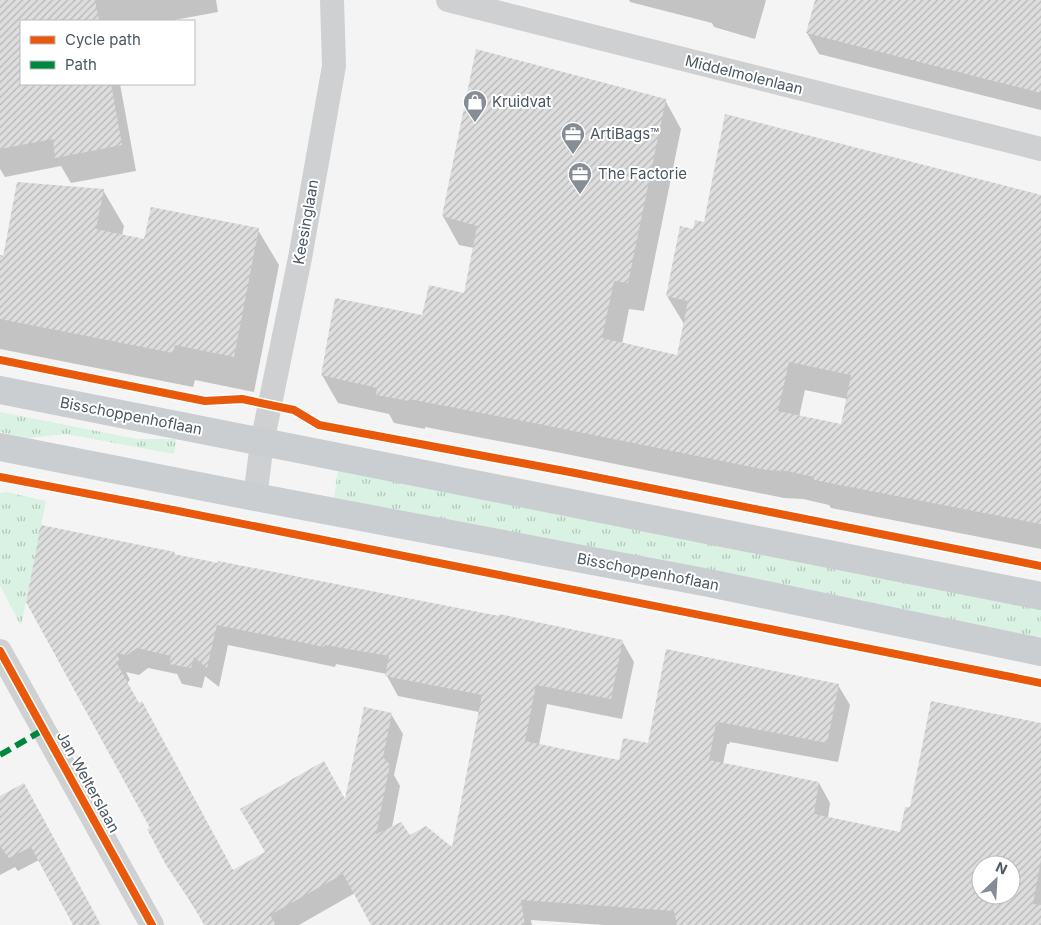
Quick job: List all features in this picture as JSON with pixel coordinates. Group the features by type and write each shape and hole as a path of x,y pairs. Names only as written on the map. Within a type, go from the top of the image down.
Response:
{"main road":[{"name":"Bisschoppenhoflaan","path":"0,390 1041,596"},
{"name":"Bisschoppenhoflaan","path":"5,452 709,583 1041,652"}],"street":[{"name":"Keesinglaan","path":"262,443 300,258 334,66 332,0"},
{"name":"Middelmolenlaan","path":"448,0 1041,149"},
{"path":"254,497 262,443"},
{"name":"Jan Welterslaan","path":"0,651 152,925"}],"green space":[{"path":"0,412 137,439 176,439 174,454 66,434 27,438 0,432"},
{"path":"338,469 1041,607 1041,638 334,498"},
{"path":"6,492 46,501 21,626 0,585 0,493"}],"building":[{"path":"0,0 95,0 99,20 20,20 20,85 111,85 122,145 55,158 53,139 0,149"},
{"path":"815,0 1041,0 1041,93 806,33"},
{"path":"476,49 666,99 628,283 614,281 602,338 677,355 688,301 666,296 680,226 693,229 695,220 704,222 725,114 1041,195 1041,524 814,480 814,477 786,471 767,470 409,399 409,401 376,395 377,388 321,375 335,298 422,315 429,285 464,293 477,226 442,216","holes":["789,362 851,375 841,424 778,411"]},
{"path":"17,182 104,189 96,229 144,239 151,207 259,228 234,357 175,345 173,353 0,319 0,256 3,257"},
{"path":"41,525 175,552 174,554 218,563 218,561 499,616 499,614 623,640 611,699 536,685 525,741 619,760 623,738 648,743 666,649 839,684 827,743 719,722 718,725 716,724 709,760 819,782 814,814 900,832 905,807 910,807 931,701 1041,723 1041,860 1033,904 1041,905 1041,925 677,925 674,911 521,900 525,925 371,925 343,874 270,915 276,925 204,925 189,897 166,865 147,829 150,828 26,602","holes":["217,625 324,647 325,645 389,656 385,676 482,695 452,847 426,826 410,835 401,822 376,834 390,765 383,757 392,713 364,707 345,799 324,761 240,809 265,852 233,870 142,701 139,703 116,662 120,660 116,653 127,655 137,648 171,656 169,664 191,668 194,657 207,668"]},
{"path":"24,783 101,925 73,925 31,847 9,858 0,846 0,796"}],"marked path":[{"path":"0,755 43,730"}],"cycle path":[{"path":"0,360 205,401 242,399 294,410 319,425 575,473 1041,566"},
{"path":"0,477 1041,683"},
{"path":"0,651 152,925"}],"place":[{"name":"Kruidvat","path":"475,123"},
{"name":"ArtiBags™","path":"573,155"},
{"name":"The Factorie","path":"580,195"}]}
